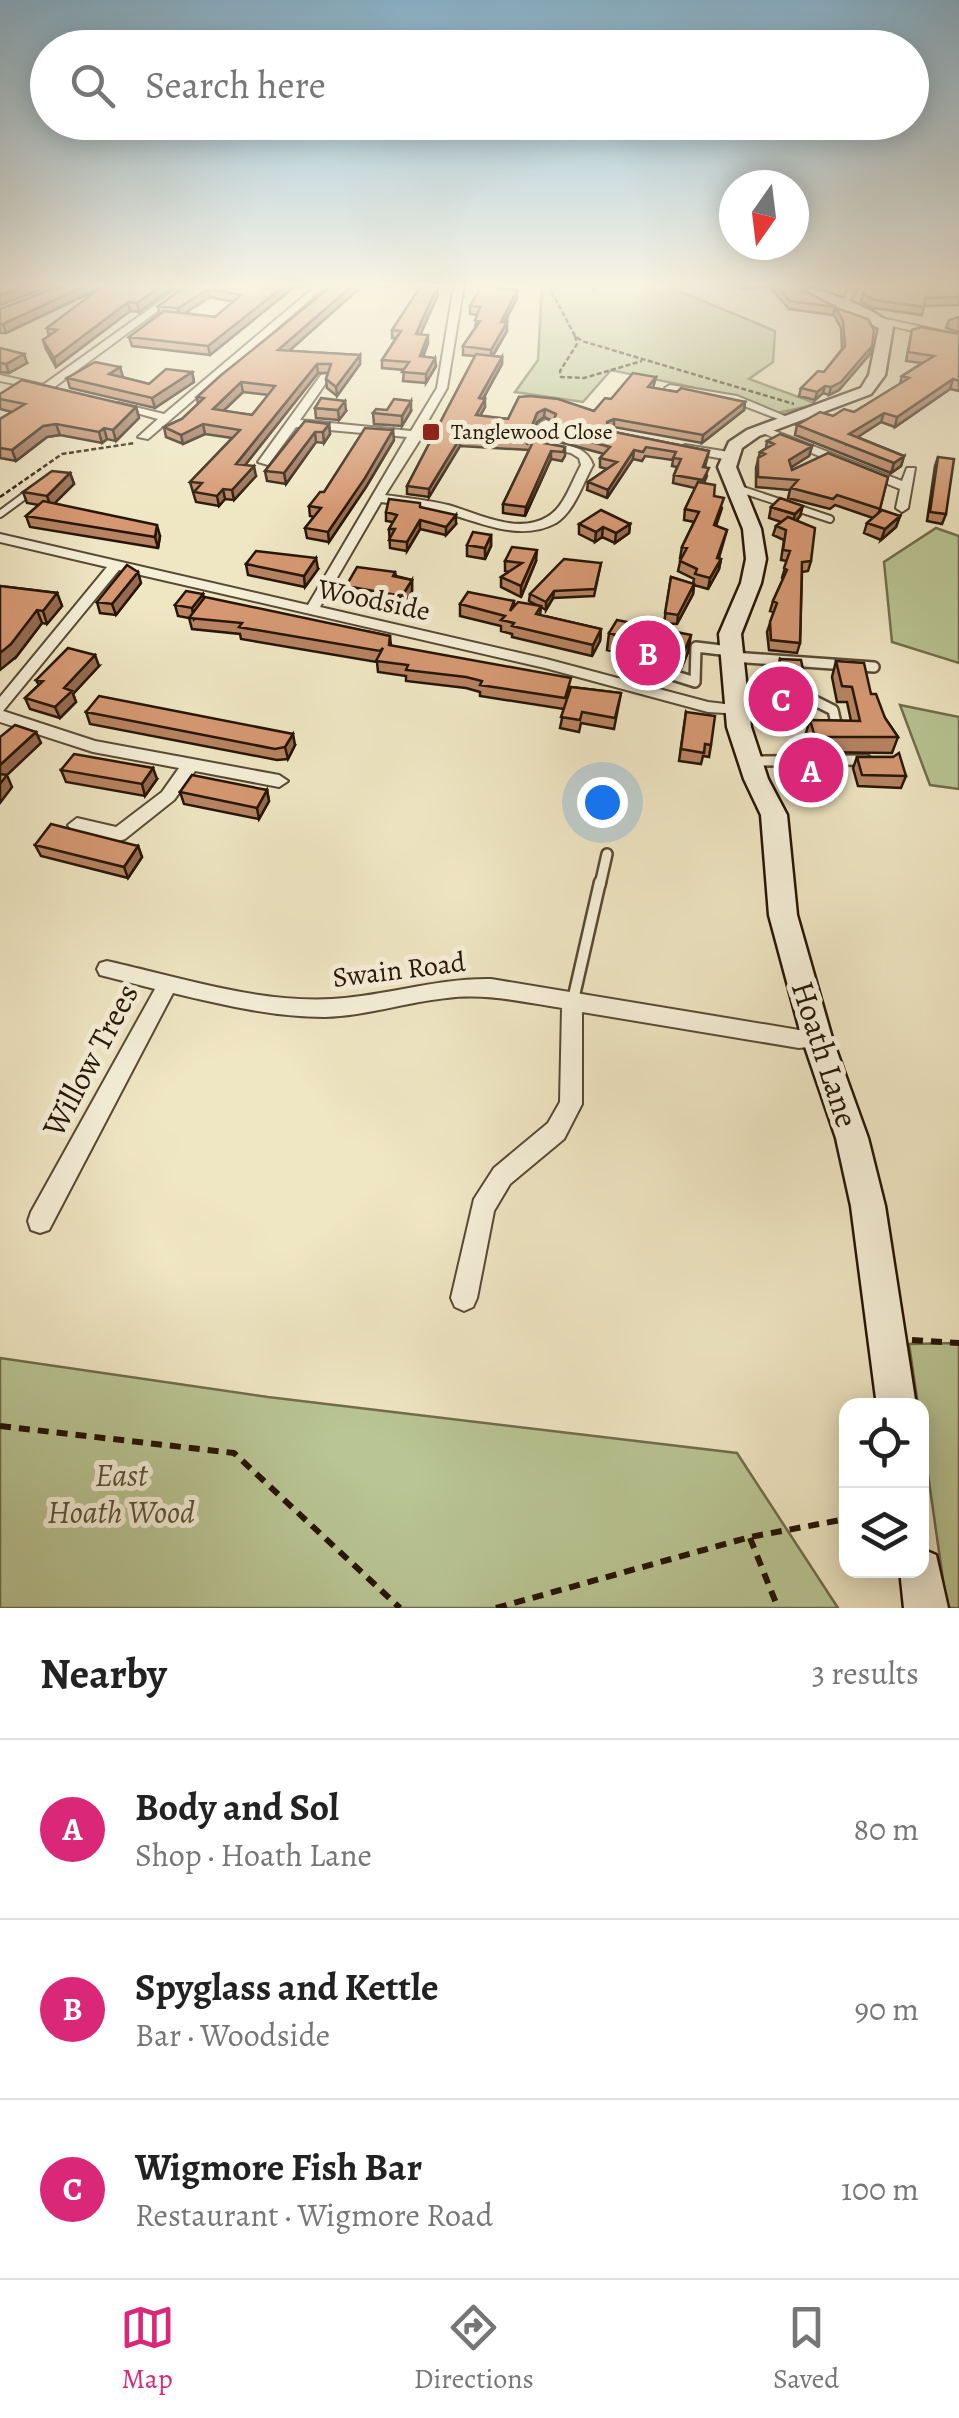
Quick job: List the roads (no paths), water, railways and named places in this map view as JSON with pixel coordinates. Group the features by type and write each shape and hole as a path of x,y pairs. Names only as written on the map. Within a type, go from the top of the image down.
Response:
{"street":[{"path":"45,389 84,360"},
{"path":"144,438 233,360"},
{"path":"311,611 416,435 444,380 447,360"},
{"path":"730,654 732,624 751,584 756,560 752,530 727,467 729,456 738,443 762,429 858,396 871,386 879,360"},
{"path":"264,462 325,377"},
{"path":"0,378 62,393"},
{"path":"670,388 733,398 786,419"},
{"path":"97,401 166,418"},
{"path":"293,423 416,435"},
{"path":"381,498 443,508 498,526 526,527 557,516 582,476 587,460 574,450 536,444 546,423"},
{"path":"762,429 907,487"},
{"path":"676,447 729,456"},
{"path":"902,508 911,471"},
{"name":"Woodside","path":"0,538 560,667 708,707 735,702"},
{"path":"0,708 116,566"},
{"name":"Hoath Lane","path":"730,654 735,702 749,762 774,815 784,915 817,1038 852,1138 868,1206 896,1398"},
{"path":"0,716 93,746 279,781"},
{"path":"77,825 119,834 168,796 190,764"},
{"name":"Swain Road","path":"106,969 275,1004 327,1008 467,986 799,1039 817,1038"},
{"name":"Willow Trees","path":"40,1221 169,982"},
{"path":"464,1298 484,1207 502,1176 556,1130 570,1104 572,1002"},
{"path":"922,1578 926,1608"}],"lane":[{"path":"808,464 825,455"},
{"path":"0,514 39,485"},
{"path":"734,488 746,488 830,519"},
{"path":"660,671 695,682 696,647 874,668"},
{"path":"735,702 815,701 832,710 836,724"},
{"path":"749,762 868,760"},
{"path":"572,1002 608,854"}],"place":[{"name":"Tanglewood Close","path":"431,432"},
{"name":"Spyglass and Kettle","path":"648,653"},
{"name":"Wigmore Fish Bar","path":"781,699"},
{"name":"Body and Sol","path":"811,770"}],"park label":[{"name":"East Hoath Wood","path":"121,1494"}]}
